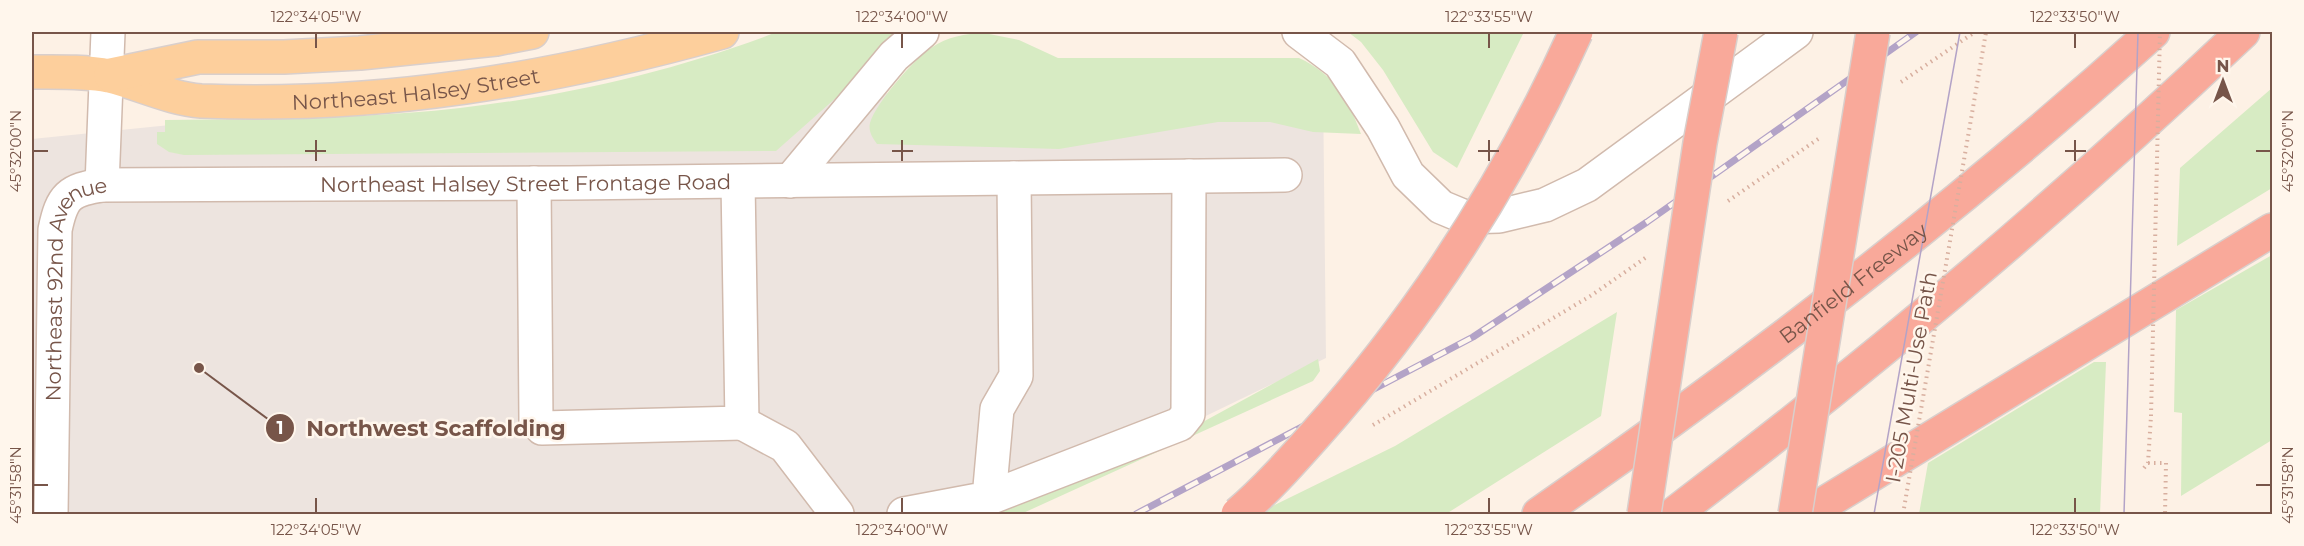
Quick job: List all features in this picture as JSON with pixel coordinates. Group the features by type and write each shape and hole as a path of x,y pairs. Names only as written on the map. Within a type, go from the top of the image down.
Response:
{"highway":[{"path":"1238,514 1261,495 1347,400 1454,257 1505,172 1576,32"},
{"path":"1644,514 1700,142 1721,32"},
{"path":"1795,514 1873,32"},
{"name":"Banfield Freeway","path":"1539,514 1694,403 1901,245 2011,155 2153,32"},
{"path":"1674,514 1840,385 1946,296 2144,123 2243,32"},
{"path":"1806,514 2272,230"}],"main road":[{"name":"Northeast Halsey Street","path":"107,76 198,57 284,57 360,53 496,39 532,32"},
{"name":"Northeast Halsey Street","path":"32,72 107,76 197,100 274,103 363,99 435,92 579,69 723,32"}],"street":[{"name":"Northeast 92nd Avenue","path":"51,514 55,230 64,200 78,189 102,185 108,32"},
{"path":"790,181 894,56 922,32"},
{"path":"1299,32 1340,63 1383,128 1408,175 1441,207 1465,217 1499,216 1545,205 1587,185 1796,32"},
{"name":"Northeast Halsey Street Frontage Road","path":"102,185 738,182 1285,175"},
{"path":"904,514 988,498 1180,424 1188,414 1189,176"},
{"path":"988,498 997,409 1016,376 1014,178"},
{"path":"738,182 742,423"},
{"path":"534,183 536,421 542,428 742,423 785,446 837,514"}],"path":[{"path":"1896,86 1975,32"},
{"name":"I-205 Multi-Use Path","path":"1903,514 1986,32"},
{"path":"2144,468 2148,463 2151,416 2160,32"},
{"path":"1720,207 1827,133"},
{"path":"1365,429 1592,295 1651,254"},
{"path":"2148,463 2166,463 2165,514"}],"shaded area":[{"path":"790,32 809,32 892,97 1323,87 1326,358 1092,471 988,514 32,514 32,139 170,125 415,116 593,93"}],"green space":[{"path":"777,32 896,32 864,73 776,151 184,155 169,152 157,144 157,132 165,132 165,120 349,116 423,112 500,103 581,89 661,70"},
{"path":"1348,32 1524,32 1457,168 1433,152 1383,70 1361,42"},
{"path":"984,33 1019,40 1058,58 1299,58 1311,64 1331,80 1345,99 1361,134 1313,132 1270,122 1218,122 1059,149 877,144 870,129 873,115 896,82 915,61 931,48 950,38"},
{"path":"2272,88 2272,188 2177,246 2180,168"},
{"path":"2272,255 2272,440 2181,496 2182,413 2174,412 2176,310"},
{"path":"1617,312 1601,416 1446,514 1256,514 1395,446"},
{"path":"1318,359 1320,371 1313,381 1021,514 984,514 1179,435"},
{"path":"2094,362 2106,362 2100,514 1919,514 1928,463"}],"tram line":[{"path":"1874,514 1960,32"},
{"path":"2124,514 2138,32"}],"railway":[{"path":"1136,514 1473,337 1647,222 1916,32"}],"place":[{"name":"Northwest Scaffolding","path":"199,368"}]}
